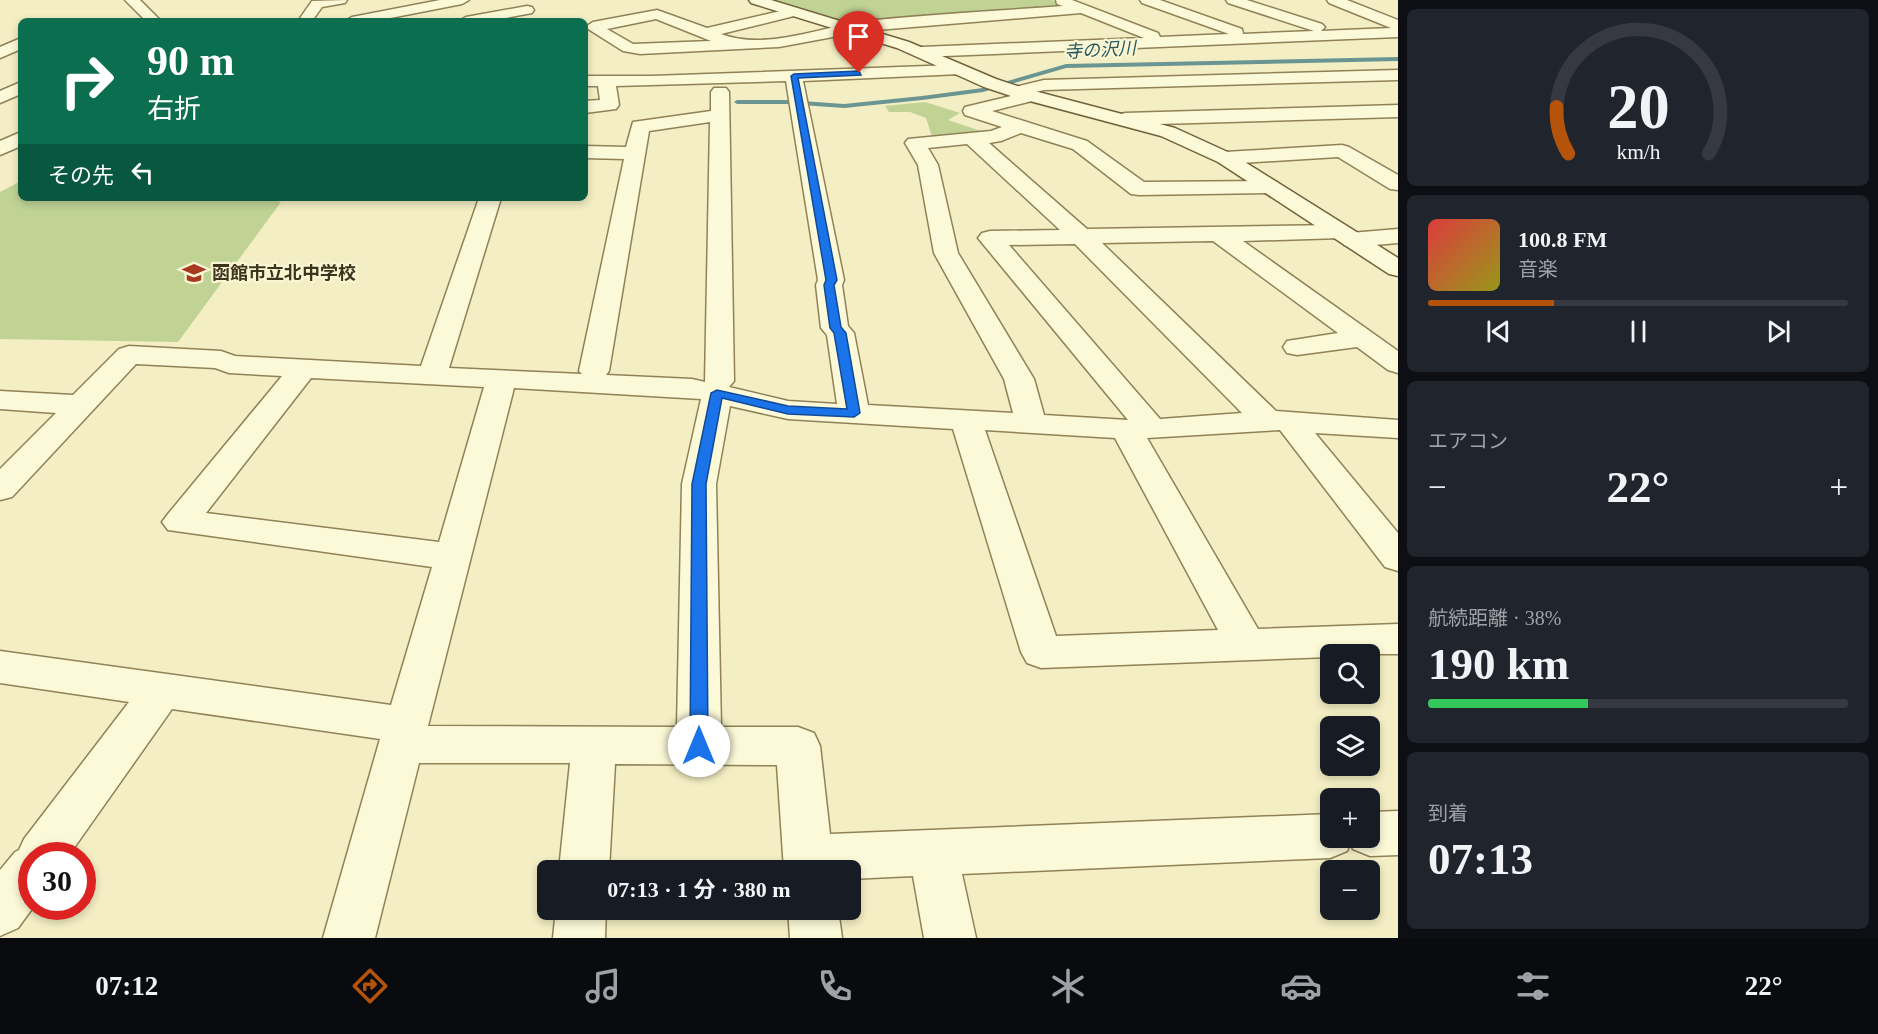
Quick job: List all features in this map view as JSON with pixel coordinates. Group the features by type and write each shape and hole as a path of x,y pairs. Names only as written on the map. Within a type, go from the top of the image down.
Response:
{"street":[{"path":"132,0 151,18"},
{"path":"307,18 316,4 340,0"},
{"path":"368,18 462,0"},
{"path":"505,0 545,17"},
{"path":"756,0 921,52 1011,90 1125,118 1186,139 1225,158 1398,269"},
{"path":"1064,0 1081,20"},
{"path":"1147,0 1242,34"},
{"path":"1233,0 1336,34"},
{"path":"1334,0 1398,25"},
{"path":"588,21 670,4"},
{"path":"483,18 527,10"},
{"path":"706,33 793,12"},
{"path":"734,44 657,14 593,27 634,49 779,42 849,29 1081,20 1118,22 1153,36"},
{"path":"880,38 1081,20"},
{"path":"921,52 1398,32"},
{"path":"0,40 18,42"},
{"path":"0,53 18,44"},
{"path":"588,81 960,69"},
{"path":"1269,187 1139,189 1080,145 972,111 1011,90 1044,85 1398,75"},
{"path":"794,76 831,280 829,285 835,328 840,333 854,413"},
{"path":"1374,76 1398,89"},
{"path":"699,746 699,484 718,387 720,78"},
{"path":"588,107 610,105 607,86 611,81"},
{"path":"0,98 18,89"},
{"path":"0,98 18,98"},
{"path":"1125,118 1398,111"},
{"path":"594,371 640,126 720,115"},
{"path":"1020,126 994,137 972,138 916,134 928,165 946,252 1019,379 1031,423"},
{"path":"0,133 18,132"},
{"path":"972,138 1083,238 1279,422 1398,558"},
{"path":"0,149 18,140"},
{"path":"1225,158 1342,151 1398,184"},
{"path":"588,153 634,153"},
{"path":"432,376 489,201"},
{"path":"1220,236 1398,364"},
{"path":"1247,646 1139,429 990,238 1398,236"},
{"path":"1297,346 1362,338"},
{"path":"0,489 129,355 221,360 229,364 501,380 692,388 718,387 788,410 1139,429 1279,422 1398,429"},
{"path":"304,368 180,522 453,557"},
{"path":"349,938 402,735 501,380"},
{"path":"0,400 81,405"},
{"path":"966,420 1041,652 1398,639"},
{"path":"0,667 161,691 402,735 594,746 798,747 809,860"},
{"path":"51,842 161,691"},
{"path":"585,860 594,746"},
{"path":"1380,834 1398,833"},
{"path":"861,860 1320,836"},
{"path":"933,855 950,938"},
{"path":"0,911 18,887"},
{"path":"579,938 580,920"},
{"path":"814,920 816,938"}],"green space":[{"path":"767,0 1052,0 1073,8 853,26"},
{"path":"925,102 960,113 948,120 987,133 932,137 926,118 910,112 889,112 885,106"},
{"path":"18,183 18,201 281,202 178,342 0,339 0,192"}],"waterway":[{"name":"寺の沢川","path":"737,102 788,102 844,106 922,98 983,90 1066,66 1398,59"}],"place":[{"name":"函館市立北中学校","path":"194,273"}],"route":[{"path":"699,746 699,484 717,393 788,410 854,413 840,333 835,328 829,285 831,280 794,76 859,73"}]}
